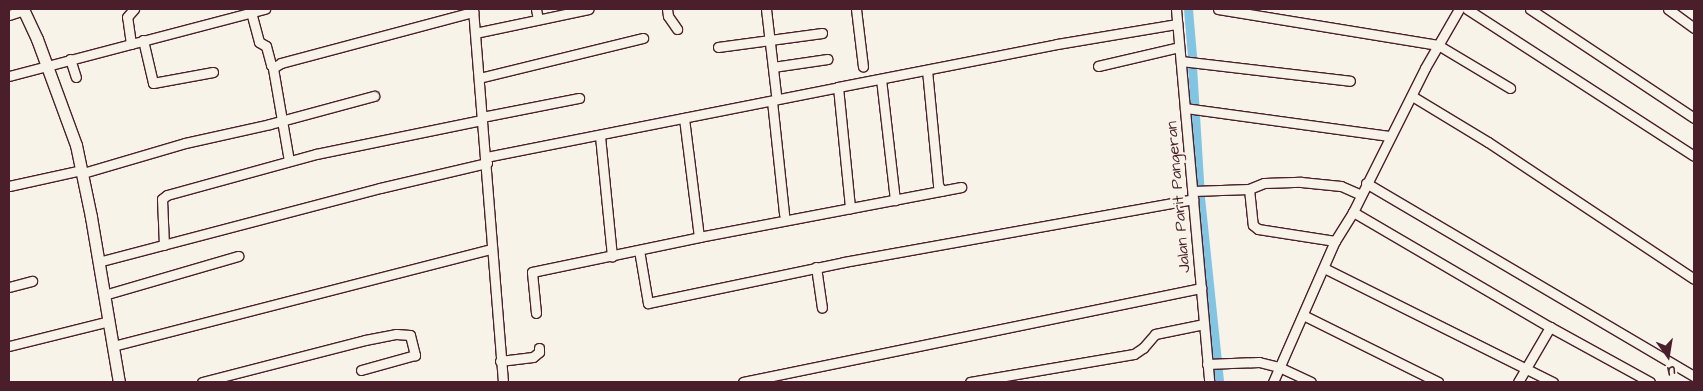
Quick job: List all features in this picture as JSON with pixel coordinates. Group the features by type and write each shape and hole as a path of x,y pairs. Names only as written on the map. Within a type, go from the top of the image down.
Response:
{"street":[{"path":"130,44 127,17 134,9"},
{"path":"9,76 265,9"},
{"path":"536,9 538,19"},
{"path":"474,33 565,11 589,9"},
{"path":"667,9 668,16 677,28"},
{"path":"766,9 773,67 784,214"},
{"path":"856,9 863,67"},
{"name":"Jalan Parit Pangeran","path":"1176,9 1197,193 1201,288 1209,382"},
{"path":"1218,9 1438,45 1510,88"},
{"path":"1273,382 1335,242 1353,212 1390,136 1459,9"},
{"path":"1467,9 1694,156"},
{"path":"1530,9 1694,118"},
{"path":"1668,9 1694,28"},
{"path":"9,14 24,10 70,127 82,171 119,382"},
{"path":"289,161 272,71 275,67 281,63 473,11 487,160 503,382"},
{"path":"251,12 259,42 266,46 271,64 275,67"},
{"path":"98,262 487,160 774,97 881,79 1057,44 1177,24"},
{"path":"718,47 822,33"},
{"path":"479,78 643,38"},
{"path":"143,40 153,83 213,72"},
{"path":"1098,66 1179,47"},
{"path":"70,59 76,77"},
{"path":"773,67 827,59"},
{"path":"1181,61 1350,81"},
{"path":"927,70 938,185 942,191"},
{"path":"881,79 892,195 895,200"},
{"path":"838,87 850,208"},
{"path":"9,186 82,171 374,96"},
{"path":"1412,96 1496,147 1694,279"},
{"path":"164,245 162,208 164,197 289,161 382,139 580,98"},
{"path":"1187,108 1390,136"},
{"path":"684,118 699,237"},
{"path":"600,136 612,256"},
{"path":"639,250 648,303 816,267 1197,193 1248,189 1264,183 1328,183 1341,186 1360,195"},
{"path":"1366,183 1694,376"},
{"path":"536,313 532,272 699,237 960,187"},
{"path":"1248,189 1253,225 1258,230 1335,242"},
{"path":"1353,212 1550,327 1650,382"},
{"path":"113,346 492,250"},
{"path":"104,295 238,256"},
{"path":"816,267 822,308"},
{"path":"1324,268 1553,382"},
{"path":"9,288 32,281"},
{"path":"743,382 1201,288"},
{"path":"1303,315 1438,382"},
{"path":"9,346 109,321"},
{"path":"970,382 1134,354 1143,348 1156,334 1204,324"},
{"path":"1518,382 1550,327"},
{"path":"202,382 366,340 396,334 410,335 415,356 361,370"},
{"path":"500,361 532,357 539,352 539,348"},
{"path":"1207,364 1259,362 1280,367 1311,382"}],"waterway":[{"path":"1188,9 1192,56"},
{"path":"1192,66 1200,197 1219,382"}]}
